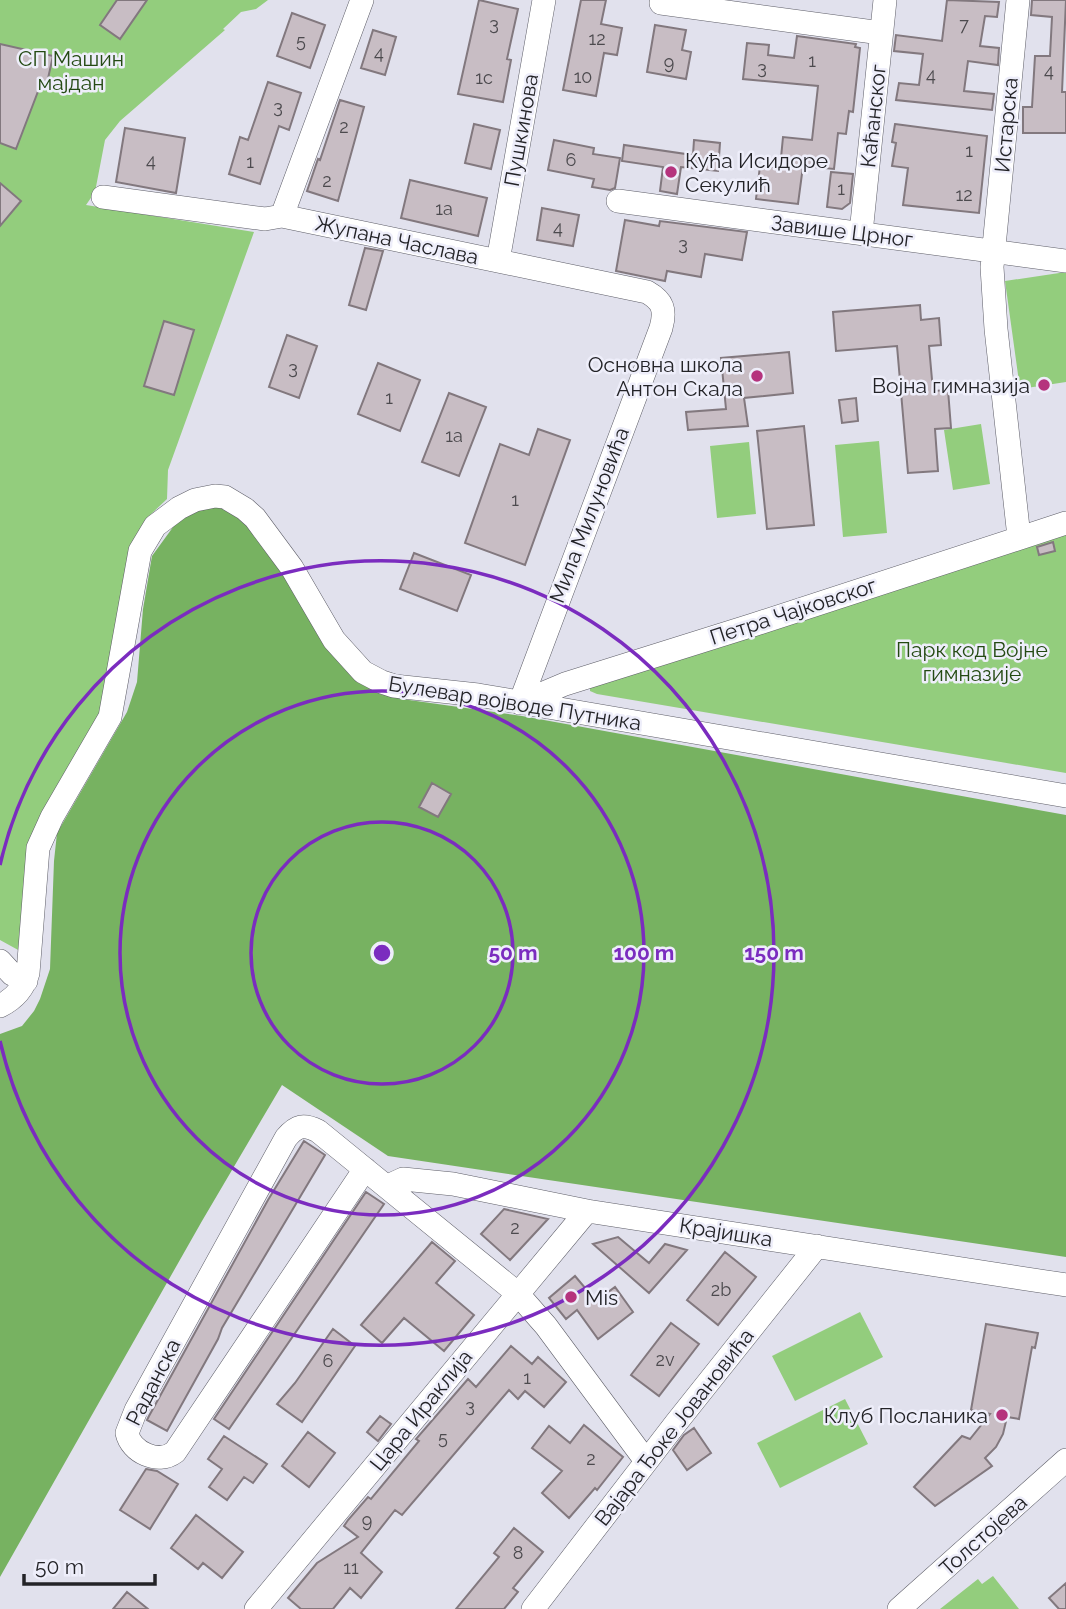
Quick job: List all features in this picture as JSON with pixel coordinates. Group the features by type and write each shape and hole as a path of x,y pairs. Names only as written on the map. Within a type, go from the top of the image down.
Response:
{"street":[{"path":"282,216 362,0"},
{"name":"Пушкинова","path":"498,261 544,0"},
{"name":"Каћанског","path":"861,233 885,0"},
{"name":"Истарска","path":"1018,0 992,267 996,329 1019,537"},
{"path":"661,3 881,33"},
{"name":"Жупана Часлава","path":"103,197 265,219 282,216 647,292 656,297 663,306 661,328"},
{"name":"Завише Црног","path":"618,201 1066,261"},
{"name":"Мила Милуновића","path":"520,703 661,328"},
{"name":"Булевар војводе Путника","path":"26,981 31,955 38,848 52,817 110,717 140,551 155,526 179,508 195,500 215,496 225,497 256,518 292,568 326,629 343,652 357,667 373,678 394,686 520,703 1066,796"},
{"name":"Петра Чајковског","path":"520,703 565,684 1066,523"},
{"path":"0,961 12,974 26,981 10,1000 0,1006"},
{"name":"Раданска","path":"365,1169 175,1452 164,1458 153,1458 134,1446 127,1433 132,1418 286,1138 293,1129 309,1126 388,1186 517,1293 547,1326 646,1461"},
{"name":"Крајишка","path":"388,1186 403,1180 453,1184 587,1211 1066,1285"},
{"name":"Цара Ираклија","path":"256,1609 587,1211"},
{"name":"Вајара Ђоке Јовановића","path":"533,1609 646,1461 817,1246"},
{"name":"Толстојева","path":"899,1609 1066,1460"}],"green space":[{"name":"СП Машин мајдан","path":"0,0 268,0 256,9 241,12 223,29 225,30 120,121 105,140 95,192 86,205 254,232 168,470 167,499 148,517 134,540 100,724 42,815 20,951 0,940"},
{"path":"1066,272 1066,382 1020,389 1005,281"},
{"path":"981,424 990,484 953,490 944,430"},
{"path":"879,441 887,533 843,537 835,445"},
{"path":"749,442 756,514 717,518 710,446"},
{"path":"208,506 223,507 240,514 363,683 380,694 522,716 1066,815 1066,1257 388,1156 282,1085 0,1577 0,1034 22,1026 34,1011 50,969 57,833 127,712 137,682 143,609 152,556 176,523 191,512"},
{"name":"Парк код Војне гимназије","path":"1066,533 1066,773 590,691 590,684"},
{"path":"860,1312 883,1357 795,1401 772,1356"},
{"path":"845,1399 868,1444 780,1488 757,1443"},
{"path":"993,1576 1019,1609 940,1609 978,1579 982,1584"}],"building":[{"path":"117,0 147,0 120,39 100,25"},
{"path":"479,0 518,9 507,59 511,60 503,102 458,94"},
{"path":"581,0 606,0 601,24 622,28 617,55 604,53 596,96 563,90"},
{"path":"947,0 999,2 997,17 985,16 980,46 999,48 998,65 968,61 964,91 994,94 992,110 896,100 899,83 919,85 923,54 894,51 896,35 942,41"},
{"path":"1032,0 1066,0 1062,92 1066,92 1066,133 1023,133 1023,107 1032,107 1035,56 1050,56 1052,17 1031,15"},
{"path":"292,13 325,25 310,68 277,56"},
{"path":"655,25 686,30 682,50 691,52 686,79 647,72"},
{"path":"373,30 396,37 385,75 361,68"},
{"path":"797,36 856,44 855,47 860,48 853,112 849,111 846,134 838,133 834,169 803,166 798,204 756,199 760,166 780,168 783,137 812,140 818,86 743,79 747,43 769,45 768,55 794,58"},
{"path":"0,44 53,56 47,83 42,81 16,149 0,143"},
{"path":"268,82 301,93 289,130 279,126 260,184 229,174 240,137 248,140"},
{"path":"340,100 364,107 338,201 307,191"},
{"path":"474,124 500,130 491,169 465,163"},
{"path":"895,124 987,136 979,213 903,205 908,168 892,166 896,143 892,142"},
{"path":"125,128 185,138 176,193 116,182"},
{"path":"554,140 594,148 593,154 620,158 615,188 610,190 592,187 594,179 548,170"},
{"path":"694,140 720,143 718,171 681,167 677,194 660,191 663,167 622,161 624,145 693,155"},
{"path":"831,172 853,174 850,203 842,209 827,207"},
{"path":"410,180 487,198 478,236 401,218"},
{"path":"0,183 21,201 0,226"},
{"path":"542,208 579,215 573,246 537,240"},
{"path":"625,220 659,226 660,221 747,232 742,260 705,254 701,277 667,271 665,281 616,271"},
{"path":"365,248 383,251 366,310 349,305"},
{"path":"920,305 921,320 939,318 941,345 929,346 933,391 948,390 951,428 935,429 938,471 908,473 897,346 836,351 833,312"},
{"path":"164,321 194,330 174,395 144,386"},
{"path":"287,335 317,346 299,398 269,387"},
{"name":"Основна школа Антон Скала","path":"789,352 793,393 744,398 748,426 688,430 686,412 726,409 721,358"},
{"path":"378,363 420,380 400,431 358,414"},
{"path":"449,393 486,407 459,476 422,462"},
{"path":"856,398 858,421 842,423 839,400"},
{"path":"804,426 814,525 767,529 757,431"},
{"path":"538,429 570,440 525,565 465,543 500,444 529,455"},
{"path":"1053,542 1055,551 1039,555 1037,547"},
{"path":"414,553 471,575 457,611 400,589"},
{"path":"432,783 451,794 438,817 419,807"},
{"path":"304,1141 325,1155 222,1328 167,1431 147,1420 268,1200"},
{"path":"366,1192 384,1204 229,1429 214,1419"},
{"path":"504,1209 548,1219 510,1260 481,1234"},
{"path":"618,1237 649,1263 665,1244 687,1250 649,1293 593,1244"},
{"path":"432,1242 455,1261 436,1283 474,1315 444,1351 404,1318 382,1343 361,1325"},
{"path":"725,1252 756,1277 718,1325 687,1300"},
{"path":"575,1276 596,1301 615,1287 633,1312 598,1339 577,1310 566,1319 549,1298"},
{"path":"671,1323 699,1344 659,1396 631,1375"},
{"name":"Клуб Посланика","path":"986,1324 1038,1333 1035,1348 1032,1347 1019,1419 1007,1417 1003,1434 996,1447 985,1458 992,1466 935,1506 914,1487 962,1436 970,1439 990,1414 971,1410"},
{"path":"333,1329 355,1346 302,1422 277,1404"},
{"path":"511,1346 532,1364 538,1357 566,1382 544,1407 525,1391 518,1399 509,1390 402,1515 395,1510 361,1553 382,1572 361,1598 350,1588 333,1609 301,1609 288,1598 317,1563 358,1537 344,1526 348,1520 368,1497 371,1499 419,1441 416,1439 468,1379 476,1387"},
{"path":"380,1416 391,1424 378,1441 367,1432"},
{"path":"584,1425 623,1457 597,1490 595,1488 569,1518 542,1493 562,1471 532,1448 549,1426 570,1443"},
{"path":"694,1428 711,1453 687,1470 673,1450 684,1435"},
{"path":"308,1432 335,1453 309,1487 282,1466"},
{"path":"224,1436 267,1464 253,1483 244,1477 227,1500 209,1487 222,1469 208,1459"},
{"path":"146,1469 157,1471 178,1484 150,1529 120,1510"},
{"path":"196,1515 243,1552 222,1578 203,1563 198,1569 171,1548"},
{"path":"514,1528 543,1552 513,1588 518,1592 504,1609 456,1609 499,1557 494,1553"},
{"path":"1066,1583 1066,1609 1059,1609 1049,1598"},
{"path":"127,1592 148,1609 113,1609"}],"place":[{"name":"Кућа Исидоре Секулић","path":"671,172"},
{"name":"Основна школа Антон Скала","path":"757,376"},
{"name":"Војна гимназија","path":"1044,385"},
{"name":"Mis","path":"571,1297"},
{"name":"Клуб Посланика","path":"1002,1415"}]}
